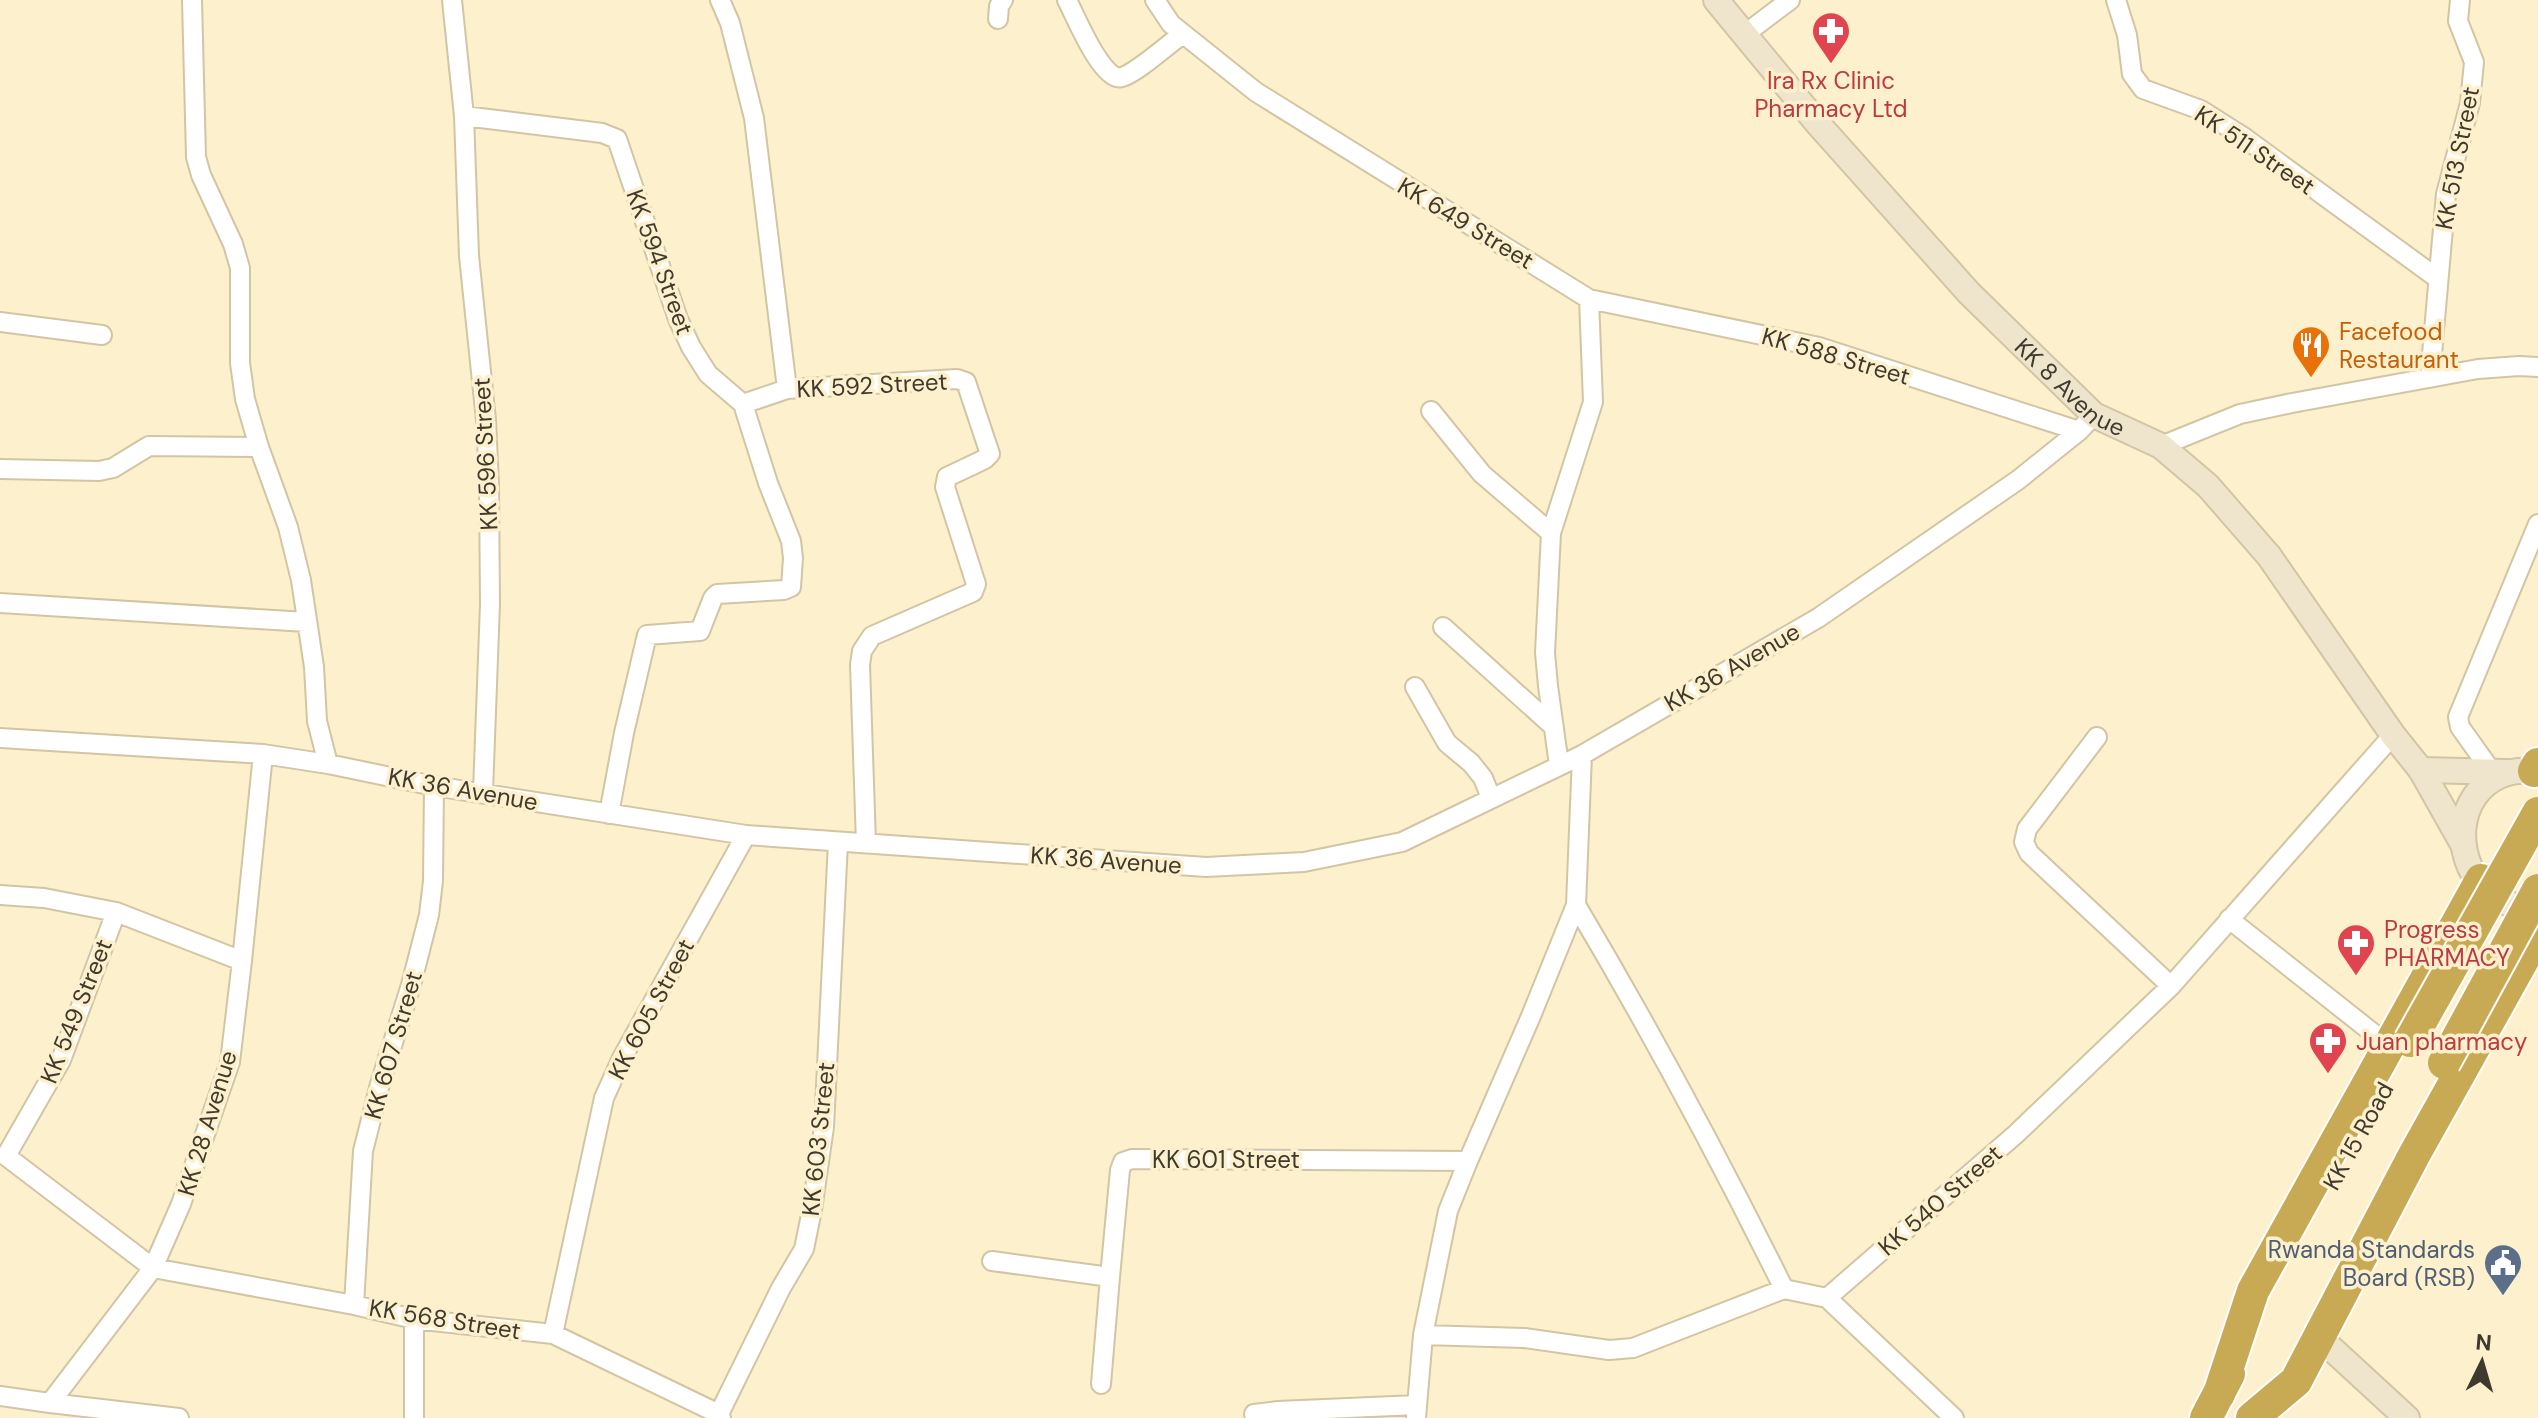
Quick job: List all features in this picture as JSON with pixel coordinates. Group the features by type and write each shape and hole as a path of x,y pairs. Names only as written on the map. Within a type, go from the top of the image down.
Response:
{"highway":[{"name":"KK 15 Road","path":"2212,1406 2399,1043 2538,813"},
{"path":"2399,1043 2481,880"},
{"name":"KK 15 Road","path":"2250,1418 2538,890"},
{"path":"2250,1418 2296,1381 2413,1157 2538,933"}],"main road":[{"name":"KK 8 Avenue","path":"1716,0 1819,125 2086,423 2161,446 2208,486 2269,556 2393,735 2421,770 2464,846 2469,865 2481,880"},
{"path":"2421,770 2522,770"},
{"path":"2464,846 2463,818 2471,800 2486,784 2522,770"},
{"path":"2481,880 2506,903 2538,917"},
{"path":"2319,1337 2407,1418"}],"street":[{"path":"192,0 196,157 240,268 240,363 245,399 288,527 301,580 314,667 317,721 328,764"},
{"name":"KK 596 Street","path":"452,0 464,116 469,256 486,420 489,484 490,604 483,792"},
{"path":"720,0 730,23 754,118 787,389"},
{"path":"998,19 1003,0"},
{"path":"1067,0 1107,74 1114,78 1131,72 1183,34"},
{"name":"KK 649 Street","path":"1155,0 1171,24 1256,92 1589,299"},
{"path":"1745,34 1790,0"},
{"name":"KK 511 Street","path":"2116,0 2127,35 2132,74 2143,89 2201,110 2437,278"},
{"name":"KK 513 Street","path":"2430,377 2446,194 2470,103 2474,62 2458,21 2460,0"},
{"name":"KK 594 Street","path":"464,116 602,133 617,139 678,319 691,347 708,374 743,404"},
{"path":"1559,765 1545,653 1551,533 1593,402 1589,299"},
{"name":"KK 588 Street","path":"1589,299 1819,347 2086,423"},
{"path":"0,322 102,335"},
{"path":"2161,446 2240,414 2478,369 2538,367"},
{"name":"KK 592 Street","path":"743,404 787,389 957,379 966,382 990,454 947,477 945,487 976,584 973,592 872,636 862,651 866,843"},
{"path":"609,814 647,635 700,631 717,594 791,587 791,541 768,483 743,404"},
{"path":"1431,411 1482,474 1551,533"},
{"name":"KK 36 Avenue","path":"0,738 263,754 434,786 746,835 1206,867 1304,862 1402,842 1582,755 1818,618 2018,480 2086,423"},
{"path":"0,469 99,471 113,468 149,446 259,447"},
{"path":"2522,770 2460,727 2458,717 2538,524"},
{"path":"0,603 306,622"},
{"path":"1443,627 1554,727"},
{"path":"1415,687 1447,743 1483,778 1491,798"},
{"name":"KK 540 Street","path":"1827,1298 2016,1134 2171,986 2393,735"},
{"path":"2097,737 2027,829 2024,842 2029,853 2171,986"},
{"name":"KK 28 Avenue","path":"50,1403 153,1268 181,1204 230,1062 263,754"},
{"path":"1254,1414 1278,1411 1416,1412 1423,1335 1448,1211 1576,905 1582,755"},
{"name":"KK 607 Street","path":"354,1305 363,1151 429,915 433,881 434,786"},
{"name":"KK 605 Street","path":"553,1334 604,1098 622,1058 746,835"},
{"name":"KK 603 Street","path":"720,1416 781,1288 800,1257 812,1210 824,1127 838,842"},
{"path":"0,895 44,898 116,912 242,961"},
{"path":"1576,905 1641,1015 1784,1289"},
{"name":"KK 549 Street","path":"116,912 61,1060 3,1155 153,1268"},
{"path":"2229,919 2399,1043"},
{"name":"KK 601 Street","path":"1101,1384 1123,1162 1132,1159 1468,1161"},
{"path":"992,1261 1110,1277"},
{"name":"KK 568 Street","path":"153,1268 414,1319 553,1334 720,1416"},
{"path":"1423,1335 1524,1338 1609,1350 1633,1348 1784,1289 1827,1298 1954,1418"},
{"path":"414,1319 414,1418"},
{"path":"0,1396 179,1418"}],"place":[{"name":"Ira Rx Clinic Pharmacy Ltd","path":"1831,65"},
{"name":"Facefood Restaurant","path":"2311,379"},
{"name":"Progress PHARMACY","path":"2356,977"},
{"name":"Juan pharmacy","path":"2328,1075"},
{"name":"Rwanda Standards Board (RSB)","path":"2503,1297"}]}
